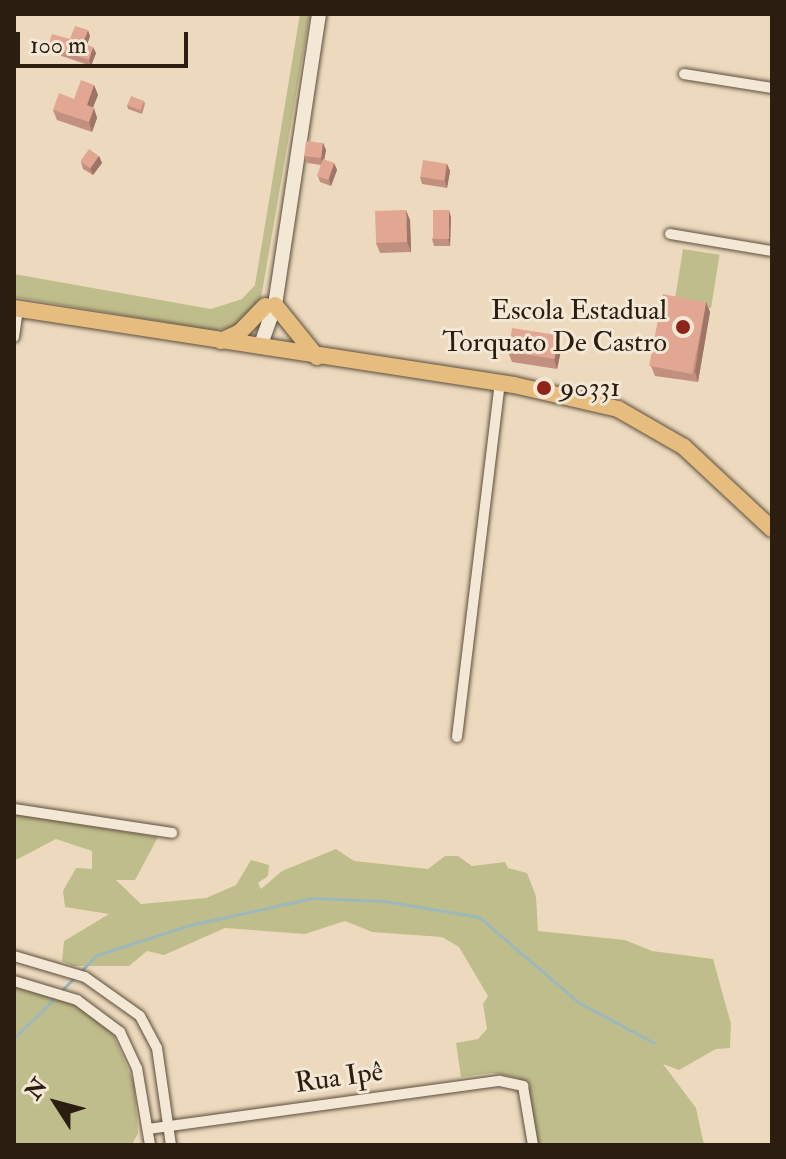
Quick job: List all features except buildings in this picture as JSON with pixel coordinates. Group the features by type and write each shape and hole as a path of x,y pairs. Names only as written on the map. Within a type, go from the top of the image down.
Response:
{"main road":[{"path":"260,347 278,263 319,14"},
{"path":"219,341 240,332 270,305"},
{"path":"270,305 318,358"},
{"path":"16,308 318,358 500,383 618,409 650,423 694,455 772,529"}],"street":[{"path":"684,74 772,88"},
{"path":"670,234 772,251"},
{"path":"14,337 16,308"},
{"path":"457,737 500,383"},
{"path":"14,809 172,833"},
{"path":"14,956 80,975 132,1008 149,1029 171,1145"},
{"path":"14,981 67,995 104,1017 128,1045 150,1145"},
{"name":"Rua Ipê","path":"148,1129 484,1082 518,1083 527,1099 533,1145"}],"shaded area":[{"path":"300,14 310,14 260,304 234,328 212,330 14,297 14,274 211,309 242,299 255,285"},
{"path":"683,249 720,255 711,308 675,302"},
{"path":"15,814 158,837 135,880 116,880 141,904 206,898 236,885 251,860 269,865 268,876 258,883 261,889 282,871 336,849 354,861 428,869 445,856 458,856 472,866 505,862 508,868 527,873 536,896 538,931 625,940 652,951 713,959 731,1024 730,1048 716,1049 679,1070 663,1064 696,1108 704,1145 536,1145 525,1131 519,1078 492,1073 461,1077 456,1043 478,1039 487,1029 483,1004 488,996 459,947 442,937 372,932 345,921 305,934 225,928 164,955 147,951 129,966 73,966 62,961 64,941 109,914 65,907 63,891 76,868 92,869 92,851 56,839 14,861"},
{"path":"14,985 78,1006 112,1032 134,1083 138,1133 132,1145 14,1145"}],"waterway":[{"path":"80,972 97,955 190,925 312,898 384,901 479,917 578,1002 654,1043"},
{"path":"60,992 74,978"},
{"path":"14,1038 55,998"}],"place":[{"name":"Escola Estadual Torquato De Castro","path":"683,327"},
{"name":"90331","path":"544,388"}]}
